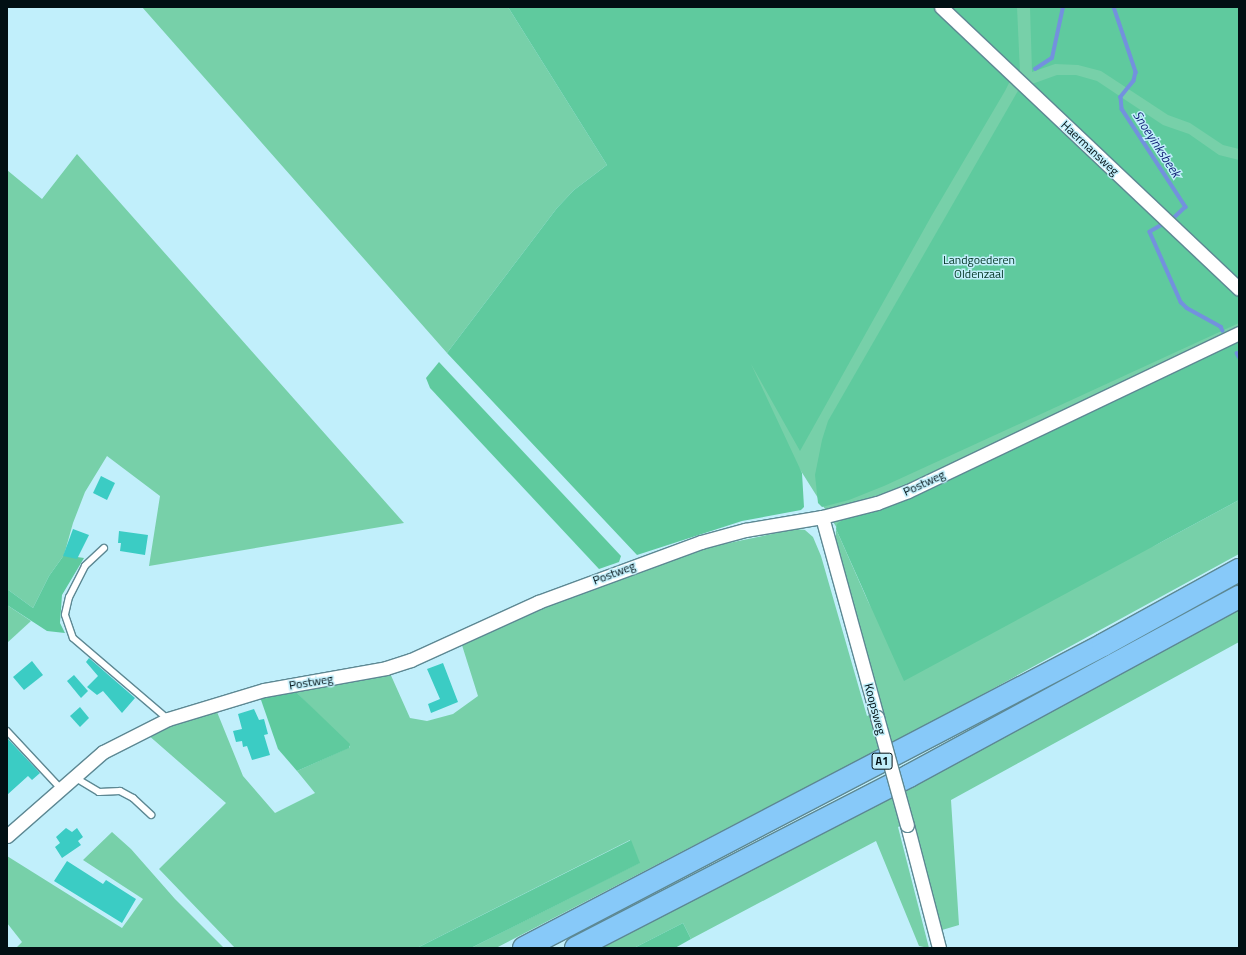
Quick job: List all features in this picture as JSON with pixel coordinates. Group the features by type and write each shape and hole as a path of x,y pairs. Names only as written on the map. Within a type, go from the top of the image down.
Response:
{"highway":[{"name":"A1","path":"524,948 1103,645 1239,570"},
{"name":"A1","path":"576,948 909,776 1239,597"}],"street":[{"name":"Haermansweg","path":"941,7 1239,289"},
{"name":"Postweg","path":"7,836 103,752 168,720 264,690 386,668 411,660 538,602 636,565 745,530 847,512 908,491 1239,333"},
{"name":"Koopsweg","path":"822,517 907,825 939,948"}],"lane":[{"path":"104,548 85,566 69,597 65,615 72,638 168,720"},
{"path":"7,731 61,789"},
{"path":"74,777 99,792 120,791 133,798 151,816"}],"green space":[{"path":"142,7 508,7 607,165 574,190 557,208 447,353"},
{"path":"508,7 934,7 1007,75 1010,81 1005,91 932,215 800,451 751,364 802,473 804,507 801,510 742,521 637,555 447,353 557,208 574,190 607,165"},
{"name":"Landgoederen Oldenzaal","path":"521,7 1239,7 1239,495 1152,547 1239,500 1239,554 932,722 496,948 471,948 639,863 630,840 417,948 235,948 159,869 226,803 147,734 215,707 243,776 275,813 315,793 297,771 350,747 294,690 389,671 410,718 427,721 453,714 478,696 461,642 490,627 631,572 714,546 796,529 805,530 813,537 821,556 867,716 882,709 835,550 836,529 871,608 842,536 734,365"},
{"path":"951,7 1017,7 1020,73"},
{"path":"1030,7 1239,7 1239,149 1223,145 1190,123 1168,115 1101,71 1078,65 1055,64 1032,72"},
{"path":"1057,75 1076,75 1097,81 1163,125 1189,134 1219,155 1239,160 1239,281 1032,84"},
{"path":"1019,89 1239,295 1239,323 884,486 849,500 822,507 818,503 815,475 822,440 828,421"},
{"path":"77,154 404,523 149,566 160,496 107,456 85,492 73,523 64,555 49,576 33,608 7,589 7,170 42,199"},
{"path":"1239,339 1239,500 904,681 836,529 837,524 845,518 900,501"},
{"path":"439,362 621,556 619,562 599,569 430,388 426,378"},
{"path":"64,555 84,558 62,595 60,623 65,633 47,631 7,605 7,589 33,608 49,576"},
{"path":"7,605 31,621 7,643"},
{"path":"1239,609 1239,642 951,800 959,925 942,930 913,820 898,827 929,948 919,946 876,841 691,939 683,923 634,948 602,948 954,764"},
{"path":"294,690 350,744 349,748 297,771 278,749 260,697"},
{"path":"112,832 131,849 175,899 224,948 16,948 22,942 7,923 7,856 122,928 143,899 83,860"},
{"path":"631,840 640,863 471,948 417,948"},
{"path":"683,923 691,939 675,948 634,948"}],"building":[{"path":"101,476 115,483 107,500 93,493"},
{"path":"73,529 89,535 77,559 63,556"},
{"path":"119,531 148,535 145,555 120,551 121,543 118,543"},
{"path":"89,658 135,698 122,713 103,691 97,695 87,687 98,676 86,662"},
{"path":"32,661 43,675 24,690 13,677"},
{"path":"443,663 458,702 431,713 428,704 440,699 427,669"},
{"path":"74,675 88,691 81,698 67,681"},
{"path":"80,707 89,718 80,727 70,716"},
{"path":"254,709 259,720 264,719 268,734 264,735 270,755 252,760 247,746 243,747 242,741 236,742 233,731 242,729 238,714"},
{"path":"7,738 40,773 32,780 28,776 7,795"},
{"path":"66,828 72,832 77,828 83,837 78,841 81,845 62,858 55,847 60,843 56,837"},
{"path":"67,861 103,884 106,880 136,899 122,923 54,881"}],"waterway":[{"name":"Snoeyinksbeek","path":"1035,69 1052,58 1063,7"},
{"name":"Snoeyinksbeek","path":"1114,7 1136,72 1134,81 1121,97 1122,109 1186,207 1173,219"},
{"name":"Snoeyinksbeek","path":"1164,224 1150,232 1181,302 1187,308 1221,327 1223,331"},
{"name":"Snoeyinksbeek","path":"1237,353 1239,357"}]}
